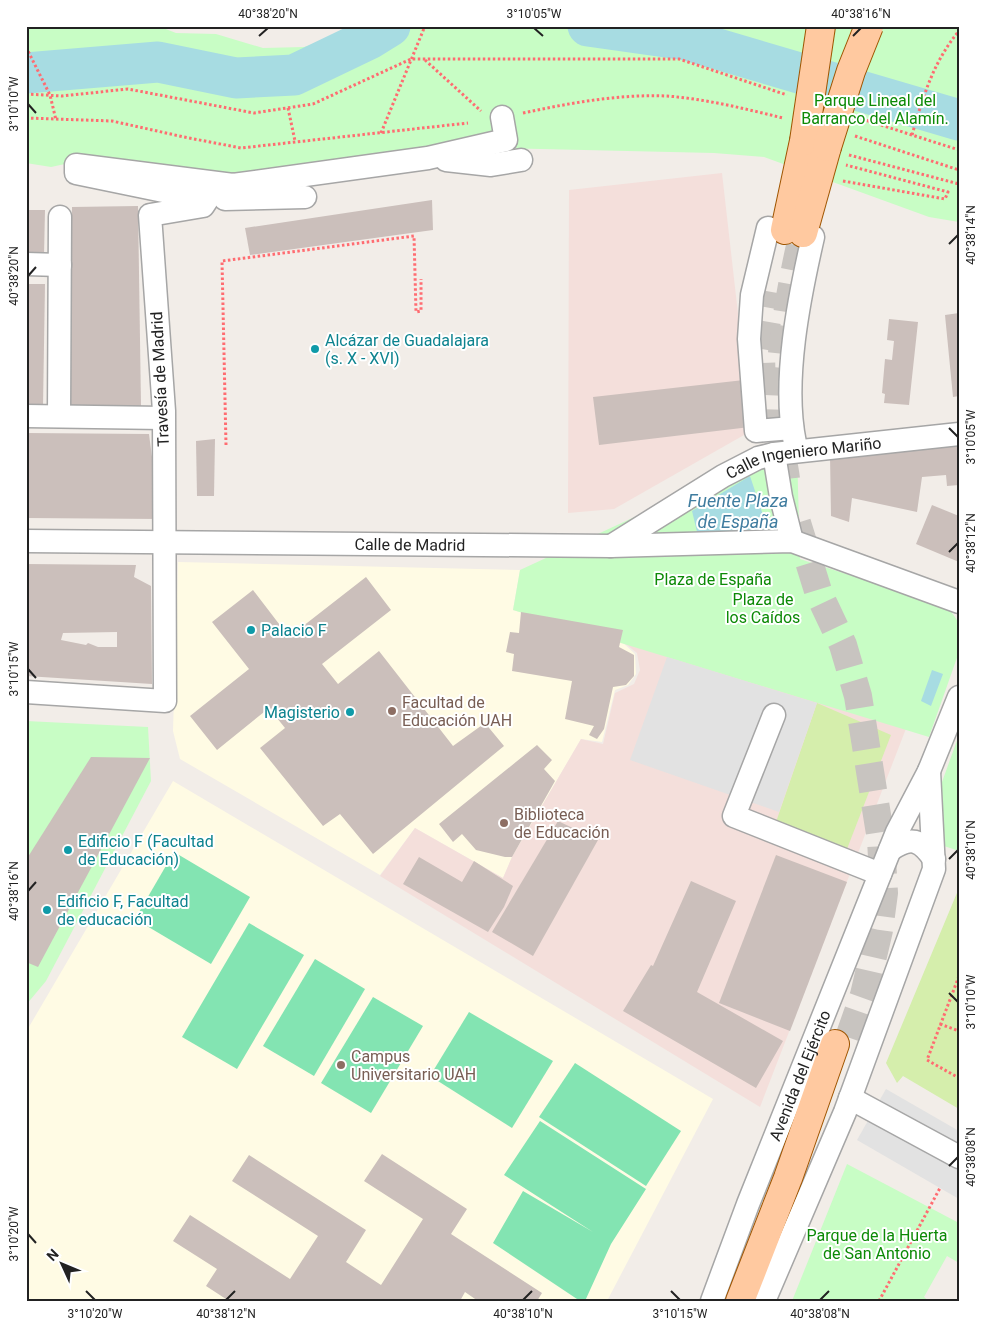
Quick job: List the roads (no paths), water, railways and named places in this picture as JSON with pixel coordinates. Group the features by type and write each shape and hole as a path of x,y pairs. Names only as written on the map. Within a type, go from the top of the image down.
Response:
{"main road":[{"path":"821,26 829,152"},
{"path":"792,232 829,152 852,71 869,26"},
{"name":"Avenida del Ejército","path":"740,1301 840,1045"}],"street":[{"path":"305,196 207,200 76,173 76,165 233,185 428,158 506,140 493,115"},
{"path":"428,158 491,165 521,160"},
{"name":"Travesía de Madrid","path":"26,692 165,701 166,542 164,415 150,215 203,206 207,200"},
{"path":"59,416 60,217"},
{"path":"792,232 752,296 750,330 756,431 792,428"},
{"path":"792,232 792,428 797,452"},
{"path":"26,264 60,264"},
{"path":"26,416 164,415"},
{"name":"Calle Ingeniero Mariño","path":"611,546 723,476 766,456 959,434"},
{"path":"766,456 781,497 786,541 959,602"},
{"name":"Calle de Madrid","path":"26,541 611,546 786,541"},
{"name":"Avenida del Ejército","path":"712,1301 748,1204 897,832 929,771 959,697"},
{"path":"774,715 734,816 880,874"},
{"name":"Avenida del Ejército","path":"764,1301 850,1098 934,869 929,771"},
{"path":"890,850 900,843 914,841 925,845 934,859"},
{"path":"850,1098 959,1157"}],"water":[{"name":"Fuente Plaza de España","path":"750,476 768,530 698,536 692,511"},
{"path":"932,670 943,674 931,706 921,701"}],"waterway":[{"path":"26,73 158,62 236,78 294,75 369,39 390,26"},
{"path":"588,26 687,40 959,120"}],"tunnel":[{"path":"786,479 778,432 778,403 787,313 800,246"},
{"path":"762,391 761,355 772,292"},
{"path":"797,523 819,594 843,645 858,696 881,840 884,893 879,930 864,995 846,1046"}],"place":[{"name":"Alcázar de Guadalajara (s. X - XVI)","path":"315,349"},
{"name":"Palacio F","path":"251,630"},
{"name":"Facultad de Educación UAH","path":"392,711"},
{"name":"Magisterio","path":"350,712"},
{"name":"Biblioteca de Educación","path":"504,823"},
{"name":"Edificio F (Facultad de Educación)","path":"68,850"},
{"name":"Edificio F, Facultad de educación","path":"47,910"},
{"name":"Campus Universitario UAH","path":"341,1065"}],"park label":[{"name":"Parque Lineal del Barranco del Alamín.","path":"875,109"},
{"name":"Plaza de España","path":"713,579"},
{"name":"Plaza de los Caídos","path":"763,608"},
{"name":"Parque de la Huerta de San Antonio","path":"877,1244"}]}
